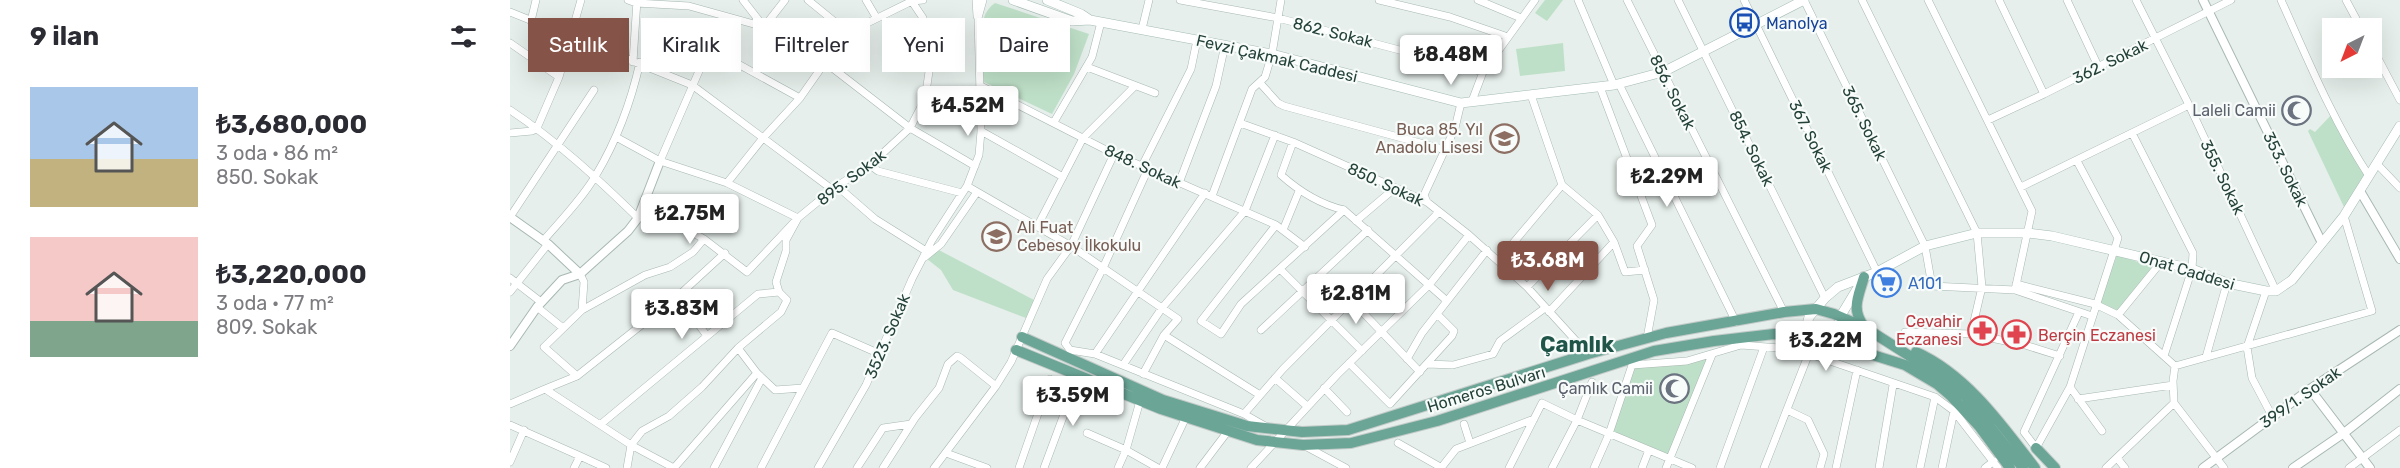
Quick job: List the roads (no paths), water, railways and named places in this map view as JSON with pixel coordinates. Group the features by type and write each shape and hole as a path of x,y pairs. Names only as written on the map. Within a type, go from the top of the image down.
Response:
{"main road":[{"name":"Fevzi Çakmak Caddesi","path":"1013,0 1072,21 1090,20 1272,54 1461,103 1617,85 1663,72 1804,0"},
{"name":"Fevzi Çakmak Caddesi","path":"1047,0 1090,20"},
{"path":"2271,291 2292,280 2321,241 2344,216 2400,126"},
{"name":"Onat Caddesi","path":"1810,338 1806,322 1825,298 1838,287 1877,272 1925,246 1977,233 2028,233 2114,249 2192,268 2227,283 2271,291"},
{"path":"1831,342 1839,334 1840,317 1864,277"},
{"path":"1864,277 1855,308 1857,317 1864,327"},
{"path":"1816,309 1864,327 1918,361 1966,397 2023,468"},
{"name":"Homeros Bulvarı","path":"1022,337 1163,400 1247,426 1271,430 1348,430 1588,354 1647,338 1700,326 1816,309"},
{"name":"Homeros Bulvarı","path":"1016,350 1140,400 1228,431 1257,440 1303,445 1351,443 1447,417 1654,351 1714,340 1774,334 1810,338 1831,342 1905,365 1937,384 1972,417 2010,468"},
{"path":"1883,339 1936,363 1962,383 2003,427 2035,468"},
{"path":"1714,340 1741,345"},
{"path":"1610,364 1632,366"},
{"path":"2036,448 2055,468"}],"street":[{"path":"532,18 537,0"},
{"path":"576,18 581,0"},
{"path":"628,0 689,6 726,18"},
{"path":"743,0 757,18"},
{"path":"771,18 785,0"},
{"path":"808,0 830,18"},
{"path":"866,0 876,18"},
{"path":"870,21 911,1 923,0"},
{"path":"976,0 974,3 978,18"},
{"path":"978,18 983,0"},
{"path":"1142,29 1149,0"},
{"name":"862. Sokak","path":"1182,0 1278,18 1483,72"},
{"path":"1095,354 1137,291 1209,194 1252,89 1265,77 1272,54 1281,0"},
{"path":"1378,0 1450,17 1508,37"},
{"path":"1478,0 1521,18"},
{"path":"1472,101 1483,72 1535,0"},
{"path":"1578,0 1617,85 1736,322"},
{"name":"856. Sokak","path":"1627,0 1784,312"},
{"name":"854. Sokak","path":"1678,0 1825,298"},
{"name":"367. Sokak","path":"1744,0 1877,272"},
{"name":"365. Sokak","path":"1804,0 1925,246 1932,286 1982,287"},
{"path":"1862,0 1977,233 1982,287 1971,334"},
{"path":"1928,0 2032,211 2016,287"},
{"path":"1999,0 2044,94"},
{"path":"2067,0 2098,66"},
{"name":"355. Sokak","path":"2136,0 2189,105 2271,291"},
{"name":"353. Sokak","path":"2204,0 2321,241"},
{"name":"362. Sokak","path":"1988,120 2231,0"},
{"path":"2281,0 2337,122 2369,176"},
{"path":"2346,0 2356,18"},
{"name":"895. Sokak","path":"725,254 747,272 798,218 835,188 870,165 910,128 926,99 932,51 923,18 911,1"},
{"path":"510,292 513,280 546,243 595,177 616,137 632,94 636,62 637,2"},
{"path":"510,12 528,20"},
{"path":"1054,122 1087,68 1101,22"},
{"path":"1197,40 1191,69 1145,168 1103,268 1065,343 1070,350 1095,354 1123,365 1244,414 1271,430"},
{"path":"510,43 559,77"},
{"path":"1179,183 1216,86 1225,45"},
{"path":"629,59 692,85 925,255 941,244 977,192"},
{"path":"741,66 800,98"},
{"path":"2382,66 2400,100"},
{"path":"1087,68 1155,93"},
{"path":"510,133 532,131 537,128 560,72"},
{"path":"510,346 513,333 562,280 580,274 628,231 638,218 698,72"},
{"path":"727,183 819,72"},
{"path":"838,72 910,128 975,166"},
{"name":"3523. Sokak","path":"818,468 837,438 880,354 893,320 925,255 965,190 980,155 980,72"},
{"path":"1260,83 1278,103 1284,106 1446,150"},
{"path":"1037,227 1083,138 1135,86"},
{"path":"1600,87 1652,225 1637,246 1654,300 1647,338"},
{"path":"926,99 981,89"},
{"name":"848. Sokak","path":"981,89 1054,122 1114,154 1280,227 1305,247"},
{"path":"582,310 584,282 580,274 546,243 510,217 594,90"},
{"path":"1532,95 1562,184 1598,214 1614,242 1626,272 1645,270"},
{"path":"1427,202 1424,195 1455,128 1461,103"},
{"path":"2021,187 2189,105"},
{"path":"510,110 537,128 595,177 638,218"},
{"name":"850. Sokak","path":"1240,123 1293,142 1427,202 1487,250 1527,287 1588,354"},
{"path":"981,131 1063,177"},
{"path":"2132,133 2193,253 2192,268 2164,356"},
{"path":"1123,365 1162,308 1245,211 1275,135"},
{"path":"616,137 660,161 727,183 798,218 786,240 786,251 776,282 779,292 787,300 781,312 738,348 702,387 669,416 642,431 631,445 627,468"},
{"path":"1293,142 1281,176 1299,191 1328,207 1344,210 1447,301"},
{"path":"934,468 996,386 1011,362 1047,279 1071,246 1114,154"},
{"path":"2077,161 2118,238 2095,303 2070,387 2036,448 2024,432 2079,312"},
{"path":"2377,164 2400,188"},
{"path":"870,165 878,171 977,192 1071,246 1178,319 1164,335 1143,374"},
{"path":"1498,261 1562,184"},
{"path":"1356,221 1395,188"},
{"path":"1299,191 1280,227 1201,321 1221,334 1241,304 1281,270 1344,210"},
{"path":"2360,191 2400,259"},
{"path":"510,404 577,376 678,296 725,254 704,239 643,205"},
{"path":"1244,414 1275,378 1438,212"},
{"path":"1527,287 1598,214"},
{"path":"2175,366 2372,311 2344,216"},
{"path":"1261,330 1368,231"},
{"path":"1251,468 1324,388 1429,285 1469,235"},
{"path":"577,376 544,347 582,310 645,274 670,267 693,252 704,239"},
{"path":"1427,364 1453,365 1493,354 1500,341 1547,310 1614,242"},
{"path":"1407,359 1422,333 1487,250"},
{"path":"2118,315 2162,261"},
{"path":"1281,270 1362,351"},
{"path":"513,280 563,328"},
{"path":"2206,357 2227,283"},
{"path":"1982,287 2016,287 2095,303 2118,315 2175,366"},
{"path":"2016,287 2092,316"},
{"path":"2271,291 2247,347 2252,378 2272,416"},
{"path":"601,424 758,294 779,292"},
{"path":"678,296 707,336"},
{"path":"1351,300 1381,334 1420,372"},
{"path":"1349,363 1390,404 1454,331 1437,314"},
{"name":"399/1. Sokak","path":"2203,468 2310,389 2400,330"},
{"path":"1905,332 1971,334 2025,345 2060,356"},
{"path":"761,468 832,333 880,354"},
{"path":"1164,335 1260,395"},
{"path":"1764,468 1809,353 1810,338"},
{"path":"1822,357 1831,342"},
{"path":"1594,468 1609,434 1632,366 1688,361 1741,345 1795,349 1822,357 1893,385 1935,397 1954,411 1996,464 1985,468"},
{"path":"1720,468 1764,347"},
{"path":"738,348 775,390 802,388"},
{"path":"1666,468 1712,355"},
{"path":"883,468 911,424 939,387 948,364 957,357 996,386"},
{"path":"2175,366 2174,403 2224,468"},
{"path":"1836,468 1857,370"},
{"path":"545,389 631,445 674,468 760,375"},
{"path":"714,468 760,375"},
{"path":"1044,468 1073,390 1081,377"},
{"path":"1275,378 1307,406"},
{"path":"1019,468 1050,379"},
{"path":"1552,468 1577,420 1592,382"},
{"path":"1879,468 1893,385"},
{"path":"2079,399 2173,385"},
{"path":"2070,387 2102,431"},
{"path":"1324,388 1347,412"},
{"path":"2310,389 2370,468"},
{"path":"2293,468 2344,433 2400,389"},
{"path":"1920,468 1935,397"},
{"path":"1118,468 1126,450 1140,400"},
{"path":"1509,468 1542,403 1609,434 1692,468"},
{"path":"2106,468 2174,403"},
{"path":"1787,410 1808,420 1824,454 1820,468"},
{"path":"1942,468 1954,411"},
{"path":"1087,433 1160,468 1186,417"},
{"path":"1398,443 1441,468 1456,449 1535,418"},
{"path":"510,424 606,468"},
{"path":"857,468 883,428 911,424"},
{"path":"1464,424 1470,443"},
{"path":"510,462 524,430"},
{"path":"2349,468 2400,430"},
{"path":"1200,468 1228,431"},
{"path":"1303,445 1346,468"},
{"path":"1642,468 1649,450"},
{"path":"946,453 987,468"},
{"path":"574,468 580,456"},
{"path":"2117,458 2125,468"}],"place":[{"name":"Manolya","path":"1745,23"},
{"name":"Laleli Camii","path":"2297,110"},
{"name":"Buca 85. Yıl Anadolu Lisesi","path":"1504,138"},
{"name":"Ali Fuat Cebesoy İlkokulu","path":"996,236"},
{"name":"A101","path":"1887,283"},
{"name":"Cevahir Eczanesi","path":"1983,330"},
{"name":"Berçin Eczanesi","path":"2017,335"},
{"name":"Çamlık Camii","path":"1674,388"}],"district":[{"name":"Çamlık","path":"1577,344"}]}
